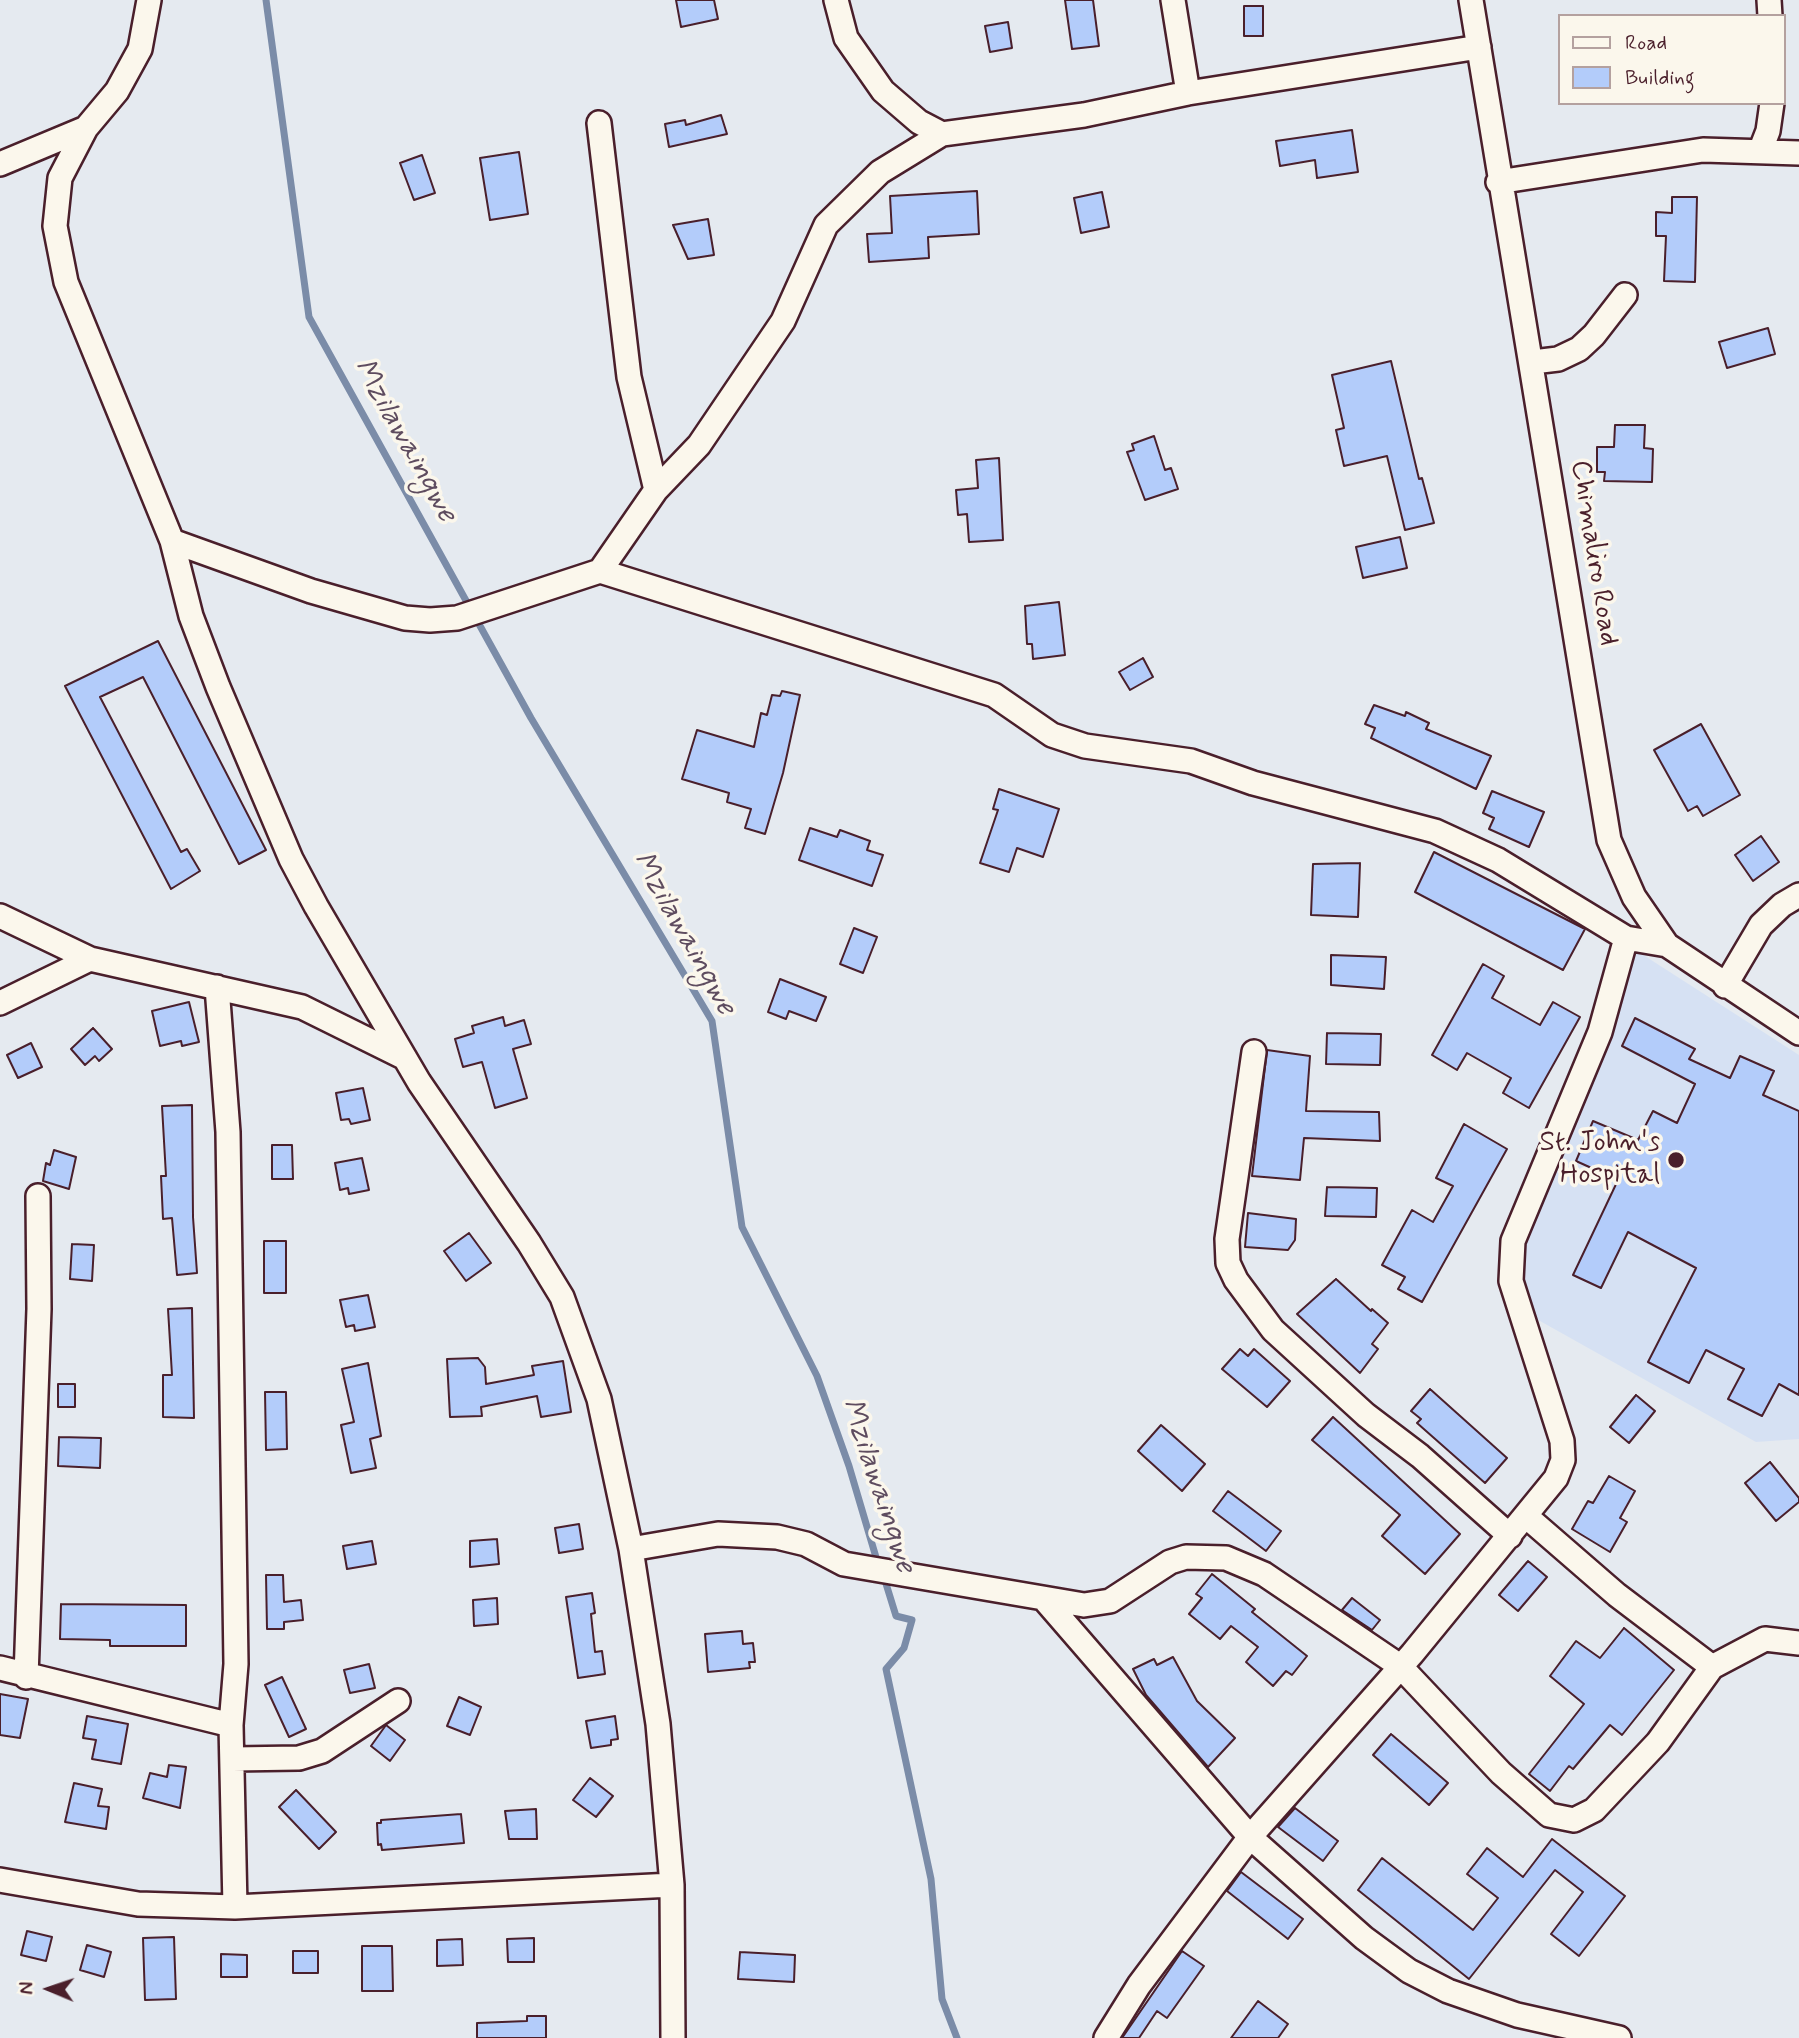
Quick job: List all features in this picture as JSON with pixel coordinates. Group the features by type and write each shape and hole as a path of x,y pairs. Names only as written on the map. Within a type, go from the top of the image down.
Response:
{"street":[{"path":"149,0 140,49 117,90 86,128 61,178 55,226 66,282 172,541 191,617 291,859 405,1058 562,1297 599,1399 631,1549 664,1769 672,1885 673,2038"},
{"path":"836,0 846,38 883,91 919,122 942,134"},
{"path":"1173,0 1188,93"},
{"name":"Chimaliro Road","path":"1471,0 1498,182 1532,362 1609,840 1634,897 1667,946 1799,1033"},
{"path":"600,571 656,489 698,445 783,321 826,225 880,172 942,134 1084,115 1188,93 1479,47"},
{"path":"1761,149 1768,131 1772,105"},
{"path":"599,123 629,377 656,489"},
{"path":"0,164 86,128"},
{"path":"1498,182 1703,150 1761,149 1799,153"},
{"path":"1532,362 1558,359 1579,349 1594,335 1625,295"},
{"path":"172,541 311,591 405,618 430,620 457,618 600,571 994,695 1052,735 1063,739 1122,752 1191,761 1253,783 1435,831 1498,860 1626,938 1667,946"},
{"path":"1725,986 1761,925 1782,905 1799,895"},
{"path":"0,916 90,959 302,1007 405,1058"},
{"path":"1105,2038 1139,1985 1250,1837 1527,1517 1547,1491 1563,1460 1559,1428 1511,1281 1513,1241 1600,1032 1626,938"},
{"path":"0,1003 90,959"},
{"path":"217,987 228,1132 236,1664 231,1726 235,1907"},
{"path":"1254,1052 1227,1239 1228,1263 1236,1280 1273,1330 1366,1415 1438,1471 1510,1536"},
{"path":"26,1677 39,1309 38,1196"},
{"path":"1527,1517 1617,1595 1712,1667"},
{"path":"631,1549 718,1534 777,1537 806,1544 844,1564 1044,1599 1097,1605 1110,1601 1170,1562 1186,1557 1226,1558 1248,1564 1400,1666 1501,1773 1549,1815 1574,1820 1594,1810 1658,1742 1712,1667 1765,1639 1799,1643"},
{"path":"1044,1599 1250,1837 1364,1938 1429,1982 1517,2015 1619,2038"},
{"path":"0,1668 26,1677 231,1726"},
{"path":"233,1759 299,1758 322,1751 398,1701"},
{"path":"0,1880 138,1904 235,1907 672,1885"}],"shaded area":[{"name":"St. John's Hospital","path":"1634,949 1799,1055 1799,1439 1756,1442 1524,1312 1518,1234"}],"building":[{"path":"676,0 714,0 718,19 681,27"},
{"path":"1065,0 1093,0 1099,46 1072,49"},
{"path":"1244,6 1263,6 1263,36 1244,36"},
{"path":"1008,22 1012,48 990,52 985,26"},
{"path":"721,115 727,134 669,147 665,124 685,120 686,125"},
{"path":"1352,130 1358,172 1317,178 1315,160 1280,166 1276,141"},
{"path":"519,152 528,214 490,220 480,158"},
{"path":"422,155 435,193 414,200 400,163"},
{"path":"977,191 979,234 928,237 929,258 869,262 867,234 892,233 890,196"},
{"path":"1102,192 1109,227 1081,233 1074,198"},
{"path":"1672,197 1697,197 1695,282 1664,281 1666,236 1656,236 1656,212 1672,213"},
{"path":"708,219 714,255 688,259 673,225"},
{"path":"1768,328 1775,354 1727,368 1719,342"},
{"path":"1391,361 1419,479 1422,478 1434,523 1405,530 1387,456 1344,466 1336,430 1344,428 1332,375"},
{"path":"1615,425 1645,425 1644,448 1653,449 1652,482 1604,481 1605,472 1597,472 1597,447 1614,447"},
{"path":"1154,436 1165,470 1171,468 1178,489 1145,500 1127,452 1134,450 1132,444"},
{"path":"999,458 1003,540 969,542 967,514 958,515 956,490 978,488 976,460"},
{"path":"1400,537 1407,568 1363,578 1356,547"},
{"path":"1059,602 1065,655 1033,659 1032,644 1027,644 1025,606"},
{"path":"158,641 266,850 239,864 143,677 100,697 181,852 187,849 200,871 171,889 65,686"},
{"path":"1143,658 1153,677 1130,690 1119,672"},
{"path":"782,691 800,695 783,773 765,834 745,828 751,809 727,802 729,793 682,779 697,730 754,747 761,713 767,715 772,695 780,696"},
{"path":"1374,705 1405,716 1406,712 1429,723 1426,729 1491,756 1476,789 1371,738 1375,728 1365,724"},
{"path":"1701,724 1740,795 1703,816 1697,806 1688,811 1654,750"},
{"path":"999,789 1059,809 1043,857 1017,848 1009,872 980,863 998,810 993,809"},
{"path":"1492,791 1544,812 1529,847 1489,829 1494,818 1483,813"},
{"path":"810,828 837,837 840,830 870,841 867,850 883,855 872,886 799,860"},
{"path":"1761,836 1779,862 1753,881 1735,855"},
{"path":"1434,852 1585,929 1563,970 1415,892"},
{"path":"1360,863 1358,917 1311,915 1313,864"},
{"path":"854,928 877,937 863,973 840,964"},
{"path":"1331,955 1386,957 1384,989 1331,985"},
{"path":"1483,964 1504,976 1492,998 1540,1025 1553,1002 1580,1017 1529,1108 1503,1093 1511,1078 1467,1053 1457,1070 1432,1055"},
{"path":"780,979 826,997 816,1021 789,1011 786,1019 768,1012"},
{"path":"189,1002 199,1042 182,1046 181,1041 160,1046 152,1011"},
{"path":"503,1017 505,1026 524,1020 531,1044 513,1049 527,1098 495,1108 482,1062 463,1067 455,1039 474,1033 472,1026"},
{"path":"1635,1018 1695,1049 1689,1059 1730,1078 1740,1056 1774,1071 1763,1095 1799,1111 1799,1395 1779,1384 1762,1416 1728,1399 1744,1369 1706,1350 1689,1383 1648,1362 1696,1268 1628,1232 1601,1288 1573,1275 1618,1180 1576,1161 1593,1121 1638,1140 1653,1111 1677,1123 1695,1084 1622,1046"},
{"path":"93,1028 112,1049 99,1061 95,1056 85,1065 71,1049"},
{"path":"1327,1033 1381,1034 1380,1065 1326,1064"},
{"path":"31,1043 42,1067 18,1078 7,1055"},
{"path":"1267,1050 1310,1056 1306,1111 1379,1112 1380,1141 1304,1138 1300,1180 1252,1176"},
{"path":"363,1088 370,1120 351,1124 349,1119 341,1120 336,1093"},
{"path":"192,1105 193,1217 197,1273 177,1275 172,1218 163,1219 161,1176 166,1176 162,1106"},
{"path":"1464,1124 1507,1149 1422,1302 1398,1289 1405,1277 1382,1265 1412,1210 1433,1222 1453,1186 1436,1178"},
{"path":"272,1145 292,1145 293,1179 272,1179"},
{"path":"54,1150 76,1157 69,1189 43,1181 46,1163 50,1165"},
{"path":"362,1158 369,1190 349,1194 348,1188 340,1190 335,1163"},
{"path":"1327,1187 1377,1188 1376,1217 1325,1216"},
{"path":"1248,1213 1296,1219 1295,1240 1288,1250 1245,1247"},
{"path":"469,1233 491,1263 466,1281 444,1251"},
{"path":"264,1241 286,1241 286,1293 264,1293"},
{"path":"72,1244 94,1245 92,1281 70,1279"},
{"path":"1336,1279 1388,1323 1372,1344 1378,1349 1360,1373 1297,1314"},
{"path":"368,1295 375,1327 355,1331 354,1325 346,1327 340,1300"},
{"path":"192,1308 194,1418 163,1417 163,1375 172,1375 168,1309"},
{"path":"1240,1349 1248,1356 1254,1349 1290,1381 1267,1407 1222,1369"},
{"path":"478,1358 485,1367 486,1384 534,1375 532,1366 563,1361 571,1412 541,1417 537,1396 481,1407 482,1416 450,1417 447,1359"},
{"path":"368,1363 381,1436 370,1439 376,1468 351,1473 341,1425 354,1422 342,1369"},
{"path":"58,1384 75,1384 75,1407 58,1407"},
{"path":"1430,1389 1507,1458 1485,1483 1417,1423 1421,1419 1411,1411"},
{"path":"265,1392 286,1392 287,1449 266,1450"},
{"path":"1636,1395 1655,1411 1629,1443 1610,1427"},
{"path":"1333,1417 1460,1534 1425,1574 1382,1536 1400,1515 1312,1440"},
{"path":"1161,1425 1205,1464 1182,1491 1138,1451"},
{"path":"59,1437 101,1438 100,1468 58,1466"},
{"path":"1770,1462 1799,1498 1799,1502 1776,1521 1745,1483"},
{"path":"1609,1476 1635,1491 1620,1518 1627,1522 1610,1552 1572,1529 1588,1501 1593,1503"},
{"path":"1228,1491 1281,1531 1266,1551 1213,1511"},
{"path":"579,1524 583,1549 559,1553 555,1528"},
{"path":"497,1539 499,1564 470,1567 470,1541"},
{"path":"372,1541 376,1564 347,1569 343,1546"},
{"path":"1528,1561 1547,1577 1518,1611 1499,1595"},
{"path":"1212,1574 1255,1609 1252,1612 1307,1656 1292,1675 1286,1671 1273,1686 1246,1662 1258,1647 1231,1626 1220,1639 1189,1614 1202,1598 1196,1594"},
{"path":"266,1575 283,1575 284,1602 301,1600 303,1620 284,1622 284,1629 267,1629"},
{"path":"592,1593 595,1652 602,1651 605,1674 578,1678 566,1597"},
{"path":"497,1598 498,1624 474,1626 473,1600"},
{"path":"1352,1598 1380,1620 1372,1630 1342,1610"},
{"path":"61,1604 186,1605 186,1646 110,1646 110,1640 60,1639"},
{"path":"1624,1628 1674,1670 1622,1735 1610,1725 1573,1769 1569,1766 1550,1791 1529,1774 1584,1704 1550,1676 1576,1641 1600,1658"},
{"path":"742,1631 743,1644 753,1643 755,1662 749,1662 750,1668 708,1672 705,1634"},
{"path":"1173,1657 1197,1701 1235,1738 1208,1767 1146,1695 1133,1669 1154,1659 1157,1665"},
{"path":"369,1664 375,1688 350,1693 344,1670"},
{"path":"282,1677 306,1729 289,1737 265,1685"},
{"path":"0,1694 28,1699 20,1738 0,1735"},
{"path":"459,1697 481,1707 470,1735 447,1726"},
{"path":"87,1716 128,1724 121,1764 92,1759 96,1740 83,1738"},
{"path":"615,1716 618,1739 611,1740 611,1745 591,1748 586,1721"},
{"path":"386,1725 405,1740 390,1761 371,1746"},
{"path":"1391,1734 1448,1783 1429,1805 1373,1755"},
{"path":"169,1765 186,1767 180,1808 143,1798 150,1773 167,1777"},
{"path":"590,1778 613,1796 596,1817 573,1800"},
{"path":"74,1783 102,1789 98,1806 109,1807 106,1829 65,1822"},
{"path":"296,1790 336,1832 319,1849 279,1807"},
{"path":"1295,1808 1338,1841 1323,1861 1278,1827"},
{"path":"536,1809 537,1839 509,1839 505,1811"},
{"path":"461,1814 464,1843 382,1850 381,1844 378,1845 377,1823 381,1823 381,1820"},
{"path":"1552,1839 1625,1896 1579,1956 1551,1934 1583,1892 1555,1870 1469,1979 1358,1890 1382,1858 1473,1930 1498,1898 1467,1874 1487,1848 1523,1877"},
{"path":"1241,1872 1303,1919 1288,1939 1227,1891"},
{"path":"27,1931 52,1937 46,1961 21,1955"},
{"path":"174,1937 176,1999 145,2000 143,1938"},
{"path":"534,1938 534,1962 508,1962 507,1939"},
{"path":"462,1939 463,1965 437,1966 437,1940"},
{"path":"87,1945 111,1952 104,1977 80,1970"},
{"path":"362,1946 392,1946 393,1991 362,1991"},
{"path":"293,1951 318,1951 318,1973 293,1973"},
{"path":"1182,1951 1204,1966 1167,2018 1157,2011 1139,2038 1122,2038"},
{"path":"740,1952 795,1955 794,1982 738,1979"},
{"path":"221,1954 247,1955 247,1977 221,1977"},
{"path":"1258,2001 1288,2024 1278,2038 1231,2038"},
{"path":"527,2016 546,2016 546,2038 477,2038 477,2023 527,2021"}],"waterway":[{"name":"Mzilawaingwe","path":"266,0 309,317 531,718 712,1021 742,1227 817,1376 849,1466 878,1564"},
{"name":"Mzilawaingwe","path":"883,1574 896,1616 912,1620 904,1648 886,1669 931,1879 942,1999 957,2038"}],"place":[{"name":"St. John's Hospital","path":"1676,1160"}]}
